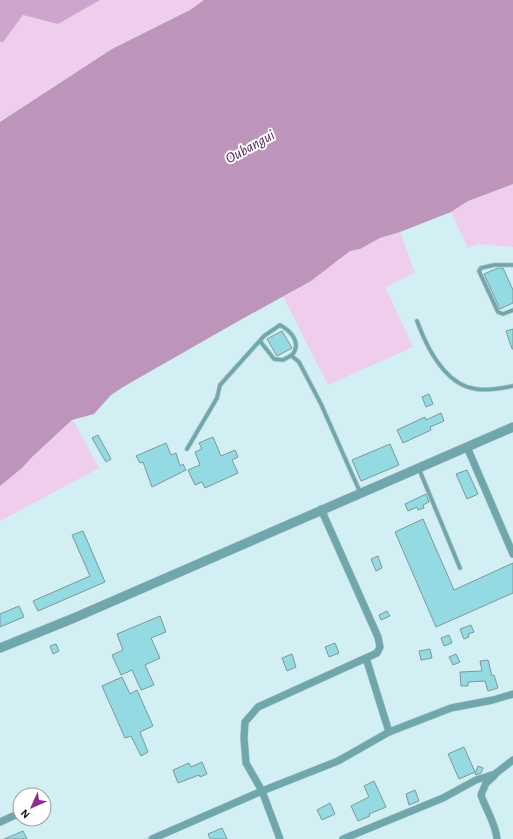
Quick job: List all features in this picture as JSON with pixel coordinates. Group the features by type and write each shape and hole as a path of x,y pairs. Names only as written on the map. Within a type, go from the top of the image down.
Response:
{"street":[{"path":"0,648 74,618 513,427"},
{"path":"467,447 513,554"},
{"path":"280,839 262,791 246,763 244,738 245,722 258,707 366,658 377,652 380,647 378,638 321,510"},
{"path":"366,658 388,732"},
{"path":"152,839 262,791 338,761 388,732 451,708 493,700 513,694"},
{"path":"497,839 496,831 485,808 481,795 486,784 495,774 513,760"},
{"path":"343,839 443,798 476,780 495,774"},
{"path":"0,822 12,817"}],"lane":[{"path":"513,265 494,265 482,268 479,271 498,312 502,314 513,310"},
{"path":"418,321 423,338 439,364 449,376 461,384 475,389 495,389 513,386"},
{"path":"187,449 217,398 220,385 264,336 280,325 289,330 296,342 295,351 292,355 282,360 274,359 260,341"},
{"path":"292,355 299,362 321,404 360,493"},
{"path":"419,468 460,568"}],"shaded area":[{"path":"0,0 100,0 58,24 23,15 3,42 0,42"},
{"path":"100,0 204,0 190,10 112,49 0,122 0,42 3,42 23,15 58,24"},
{"path":"513,184 513,247 477,244 468,248 451,212 468,201"},
{"path":"400,232 415,273 385,287 413,347 328,385 283,296 311,281 350,251 360,249 380,238"},
{"path":"73,420 99,468 0,521 0,486 22,468"}],"water":[{"name":"Oubangui","path":"204,0 513,0 513,184 468,201 451,212 400,232 380,238 360,249 350,251 311,281 123,387 111,395 94,414 72,420 22,468 0,486 0,122 112,49 190,10"}],"building":[{"path":"498,268 503,268 513,290 513,303 500,309 484,274"},
{"path":"513,329 513,349 512,349 506,331"},
{"path":"282,331 292,348 277,356 267,339"},
{"path":"429,394 433,404 426,407 422,397"},
{"path":"441,413 444,421 430,427 431,430 403,443 397,430 425,417 426,420"},
{"path":"98,435 111,459 106,462 92,438"},
{"path":"213,437 221,456 235,450 238,457 232,460 238,473 205,488 202,482 195,485 188,470 200,465 195,452 202,449 199,443"},
{"path":"166,443 171,455 176,453 180,466 183,464 186,470 152,487 143,462 140,463 136,456"},
{"path":"390,444 399,465 361,481 352,460"},
{"path":"467,470 478,494 467,499 456,474"},
{"path":"426,494 429,502 423,505 424,508 418,510 417,507 408,511 405,504"},
{"path":"423,519 454,590 513,563 513,593 436,627 395,532"},
{"path":"83,531 105,582 38,611 33,601 90,576 72,535"},
{"path":"378,556 382,568 376,571 371,559"},
{"path":"19,606 24,617 0,627 0,614"},
{"path":"387,611 390,616 381,620 379,615"},
{"path":"160,616 166,632 151,638 160,658 145,665 154,685 141,690 132,670 121,675 112,655 123,650 117,634"},
{"path":"471,625 474,632 468,634 469,637 464,639 460,629"},
{"path":"449,635 452,643 444,646 441,638"},
{"path":"335,643 339,653 329,657 325,647"},
{"path":"56,644 59,651 53,654 50,646"},
{"path":"430,649 432,658 421,660 419,651"},
{"path":"292,654 296,667 287,671 282,658"},
{"path":"456,654 460,662 453,665 449,657"},
{"path":"488,660 492,676 494,675 498,688 488,691 485,681 468,682 468,686 461,686 460,672 482,671 480,661"},
{"path":"122,677 130,694 137,690 153,726 140,732 148,752 141,756 131,736 125,738 102,686"},
{"path":"464,747 475,772 459,779 448,754"},
{"path":"202,762 207,774 200,777 199,775 178,783 173,770 189,763 191,767"},
{"path":"478,766 483,768 481,773 476,775 475,774"},
{"path":"374,781 386,807 369,814 370,816 358,821 351,806 369,797 364,786"},
{"path":"415,790 419,801 409,805 406,794"},
{"path":"330,803 335,814 322,820 317,810"},
{"path":"222,828 227,839 210,839 208,834"},
{"path":"23,831 27,839 4,839"}]}
